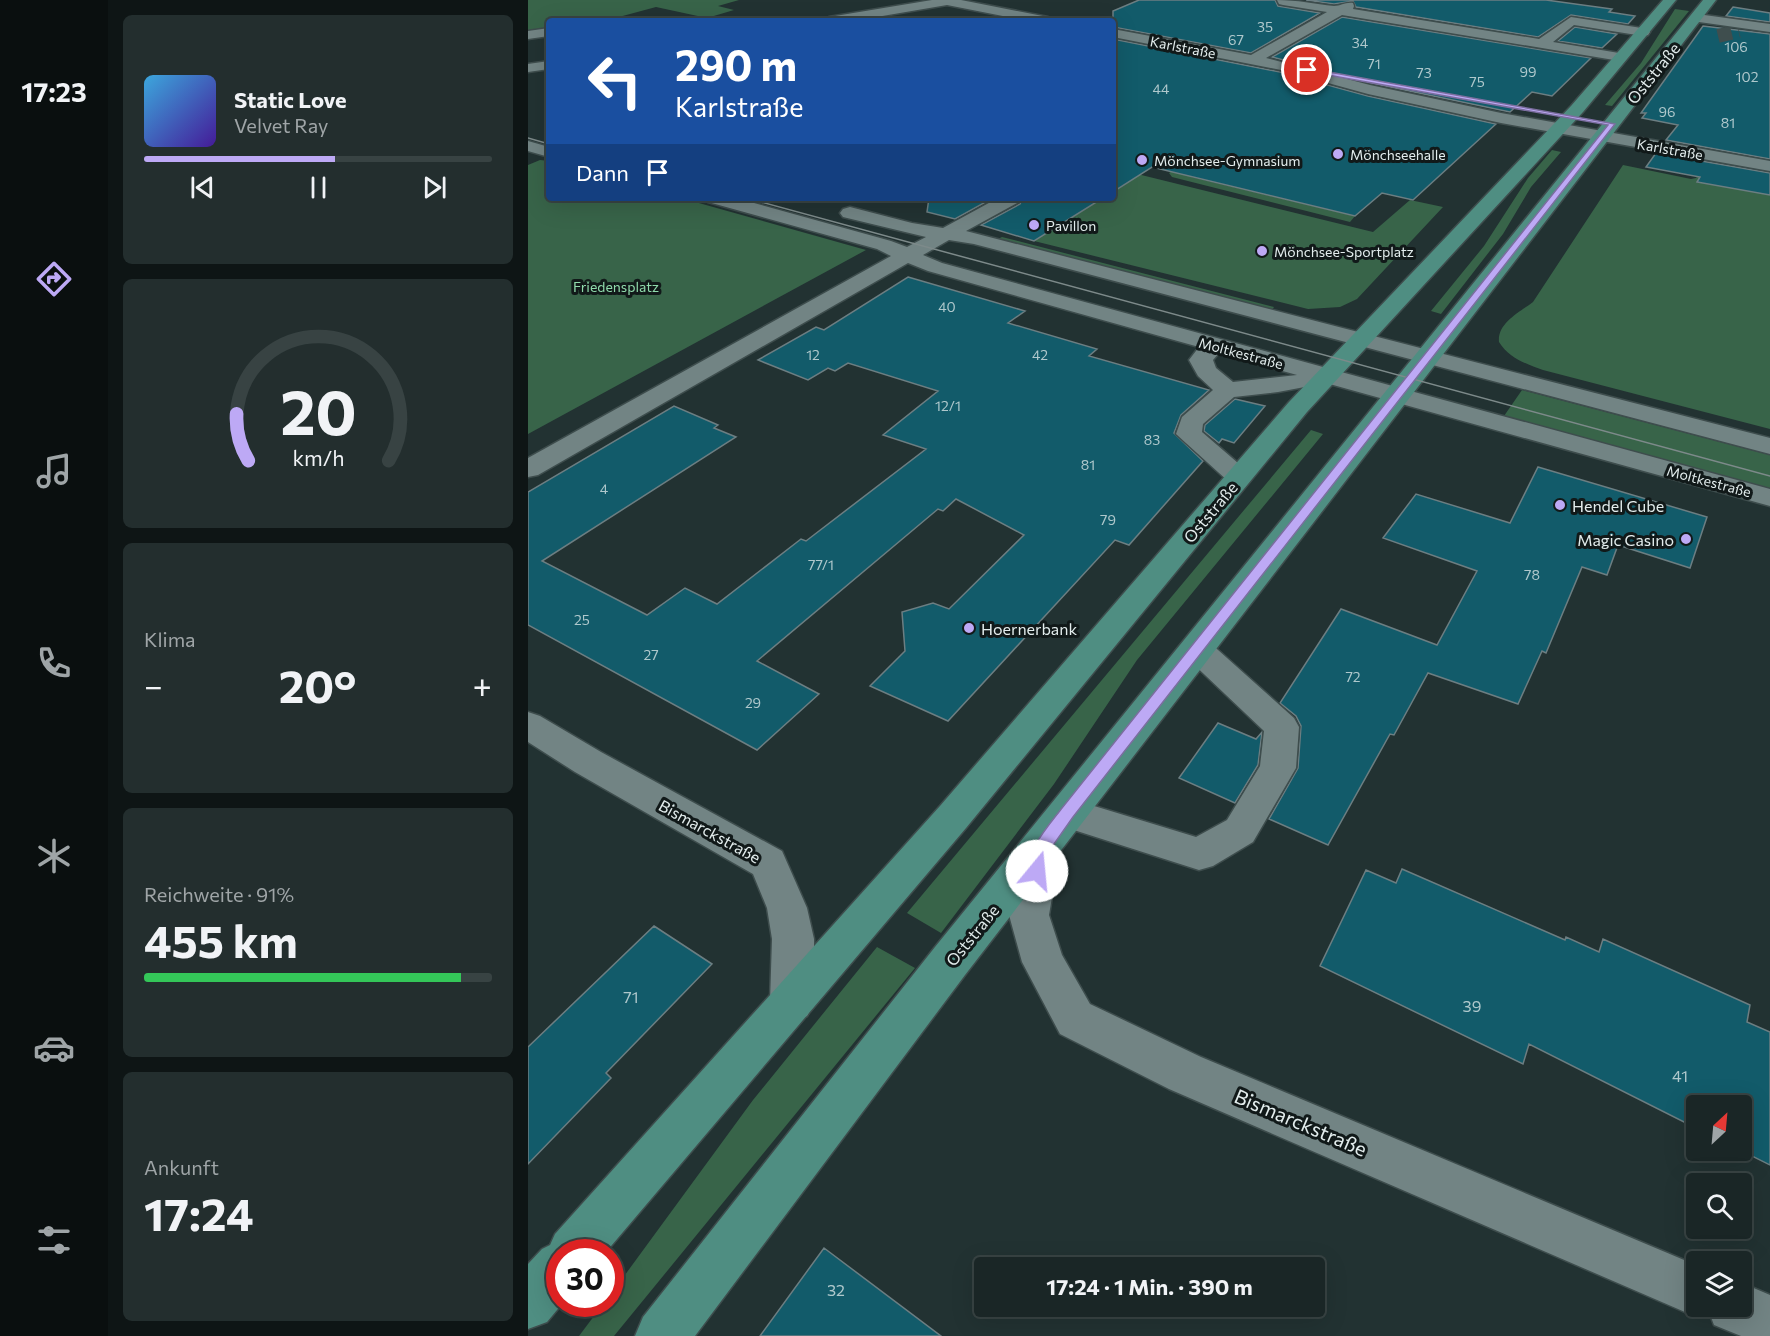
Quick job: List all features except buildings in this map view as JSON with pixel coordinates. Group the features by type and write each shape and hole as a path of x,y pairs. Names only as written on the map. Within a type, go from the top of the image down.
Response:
{"main road":[{"name":"Oststraße","path":"662,1336 950,961 1041,849 1396,395 1710,0"},
{"name":"Oststraße","path":"584,1239 952,817 1298,407 1569,116 1600,73 1620,57 1666,6"},
{"path":"528,1304 546,1284"}],"street":[{"path":"1253,60 1359,0"},
{"path":"848,18 948,1 1033,18"},
{"path":"1283,1 1620,57"},
{"path":"1643,9 1666,6"},
{"path":"904,9 917,18"},
{"path":"1697,18 1745,28 1770,28"},
{"path":"1542,44 1571,21 1643,32"},
{"path":"1313,25 1337,29"},
{"path":"528,36 546,33"},
{"name":"Karlstraße","path":"1116,34 1286,67 1569,116 1607,131 1770,166"},
{"path":"1683,36 1700,37"},
{"path":"528,43 546,42"},
{"path":"528,54 546,51"},
{"path":"528,68 546,65"},
{"path":"1263,75 1286,67"},
{"name":"Karlstraße","path":"1286,67 1370,90 1556,129 1607,131 1770,154"},
{"name":"Moltkestraße","path":"726,201 884,245 935,267 1770,498"},
{"path":"528,469 809,308 1006,201"},
{"path":"831,207 912,229 975,238 1770,446"},
{"path":"1213,345 1201,360 1206,372 1227,390"},
{"path":"1239,476 1189,434 1191,422 1227,390 1278,386 1328,377"},
{"path":"1068,813 1199,854 1240,831 1278,768 1282,727 1197,649"},
{"name":"Bismarckstraße","path":"528,725 588,762 768,863 787,908 793,939 792,1002"},
{"name":"Bismarckstraße","path":"1041,849 1029,915 1042,962 1075,1019 1185,1073 1686,1287"},
{"path":"1752,1314 1770,1322"}],"green space":[{"path":"528,0 739,0 718,6 734,10 707,18 656,7 615,18 546,18 546,30 528,33"},
{"path":"1675,9 1689,11 1612,106 1605,105 1641,63"},
{"path":"1552,150 1561,152 1531,187 1503,234 1441,314 1431,311 1484,246 1528,178"},
{"path":"1199,154 1191,177 1355,216 1350,222 1172,177 1169,173"},
{"name":"Friedensplatz","path":"540,160 546,161 546,201 692,201 866,250 528,434 528,165"},
{"path":"1623,165 1691,179 1696,178 1702,170 1770,183 1770,429 1543,370 1513,356 1499,342 1499,335 1505,324 1533,302"},
{"path":"1116,169 1373,232 1410,200 1443,207 1357,299 1340,307 1308,309 1034,241 1098,201 1116,201"},
{"path":"1002,237 1274,307 1272,310 998,239"},
{"path":"1522,390 1770,455 1770,489 1504,416"},
{"path":"1311,430 1323,434 1137,660 1054,784 941,933 907,913"},
{"path":"877,947 915,968 614,1336 579,1336 593,1317 624,1317 624,1276 753,1100"}],"tunnel":[{"path":"1718,36 1739,31"}],"tram line":[{"path":"528,138 546,143"},
{"path":"757,201 1770,476"}],"place":[{"name":"Mönchseehalle","path":"1338,154"},
{"name":"Mönchsee-Gymnasium","path":"1142,160"},
{"name":"Pavillon","path":"1034,225"},
{"name":"Mönchsee-Sportplatz","path":"1262,251"},
{"name":"Hendel Cube","path":"1560,505"},
{"name":"Magic Casino","path":"1686,539"},
{"name":"Hoernerbank","path":"969,628"}],"route":[{"path":"1037,871 1041,849 1068,813 1363,436 1455,324 1612,124 1307,70"}]}
